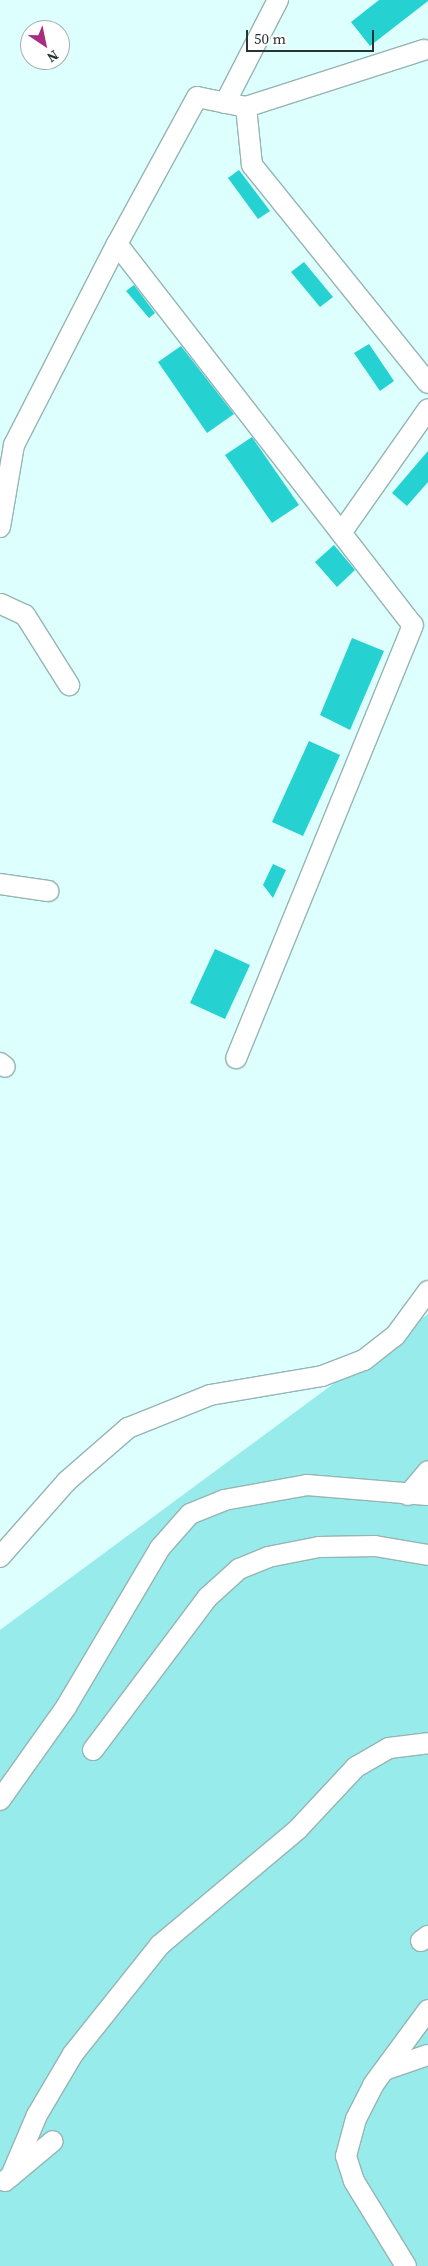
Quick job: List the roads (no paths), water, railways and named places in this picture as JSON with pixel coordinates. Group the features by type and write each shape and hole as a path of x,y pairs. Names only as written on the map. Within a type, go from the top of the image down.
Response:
{"street":[{"path":"225,102 278,0"},
{"path":"0,527 14,445 117,244 197,97 246,107 424,50"},
{"path":"246,107 252,166 428,383"},
{"path":"117,244 413,625 236,1058"},
{"path":"341,533 428,410"},
{"path":"0,604 25,615 69,685"},
{"path":"0,884 48,891"},
{"path":"0,1557 67,1481 128,1428 210,1395 322,1376 364,1360 395,1336 428,1291"},
{"path":"408,1495 428,1471"},
{"path":"0,1800 66,1707 160,1548 190,1514 224,1500 307,1485 408,1495 428,1495"},
{"path":"93,1750 208,1597 238,1569 268,1557 319,1547 375,1546 428,1555"},
{"path":"6,2180 37,2115 73,2054 160,1945 298,1829 356,1767 389,1748 428,1743"},
{"path":"406,2266 354,2180 346,2156 365,2100 428,2010"},
{"path":"387,2069 428,2054"},
{"path":"6,2180 53,2141"}]}
